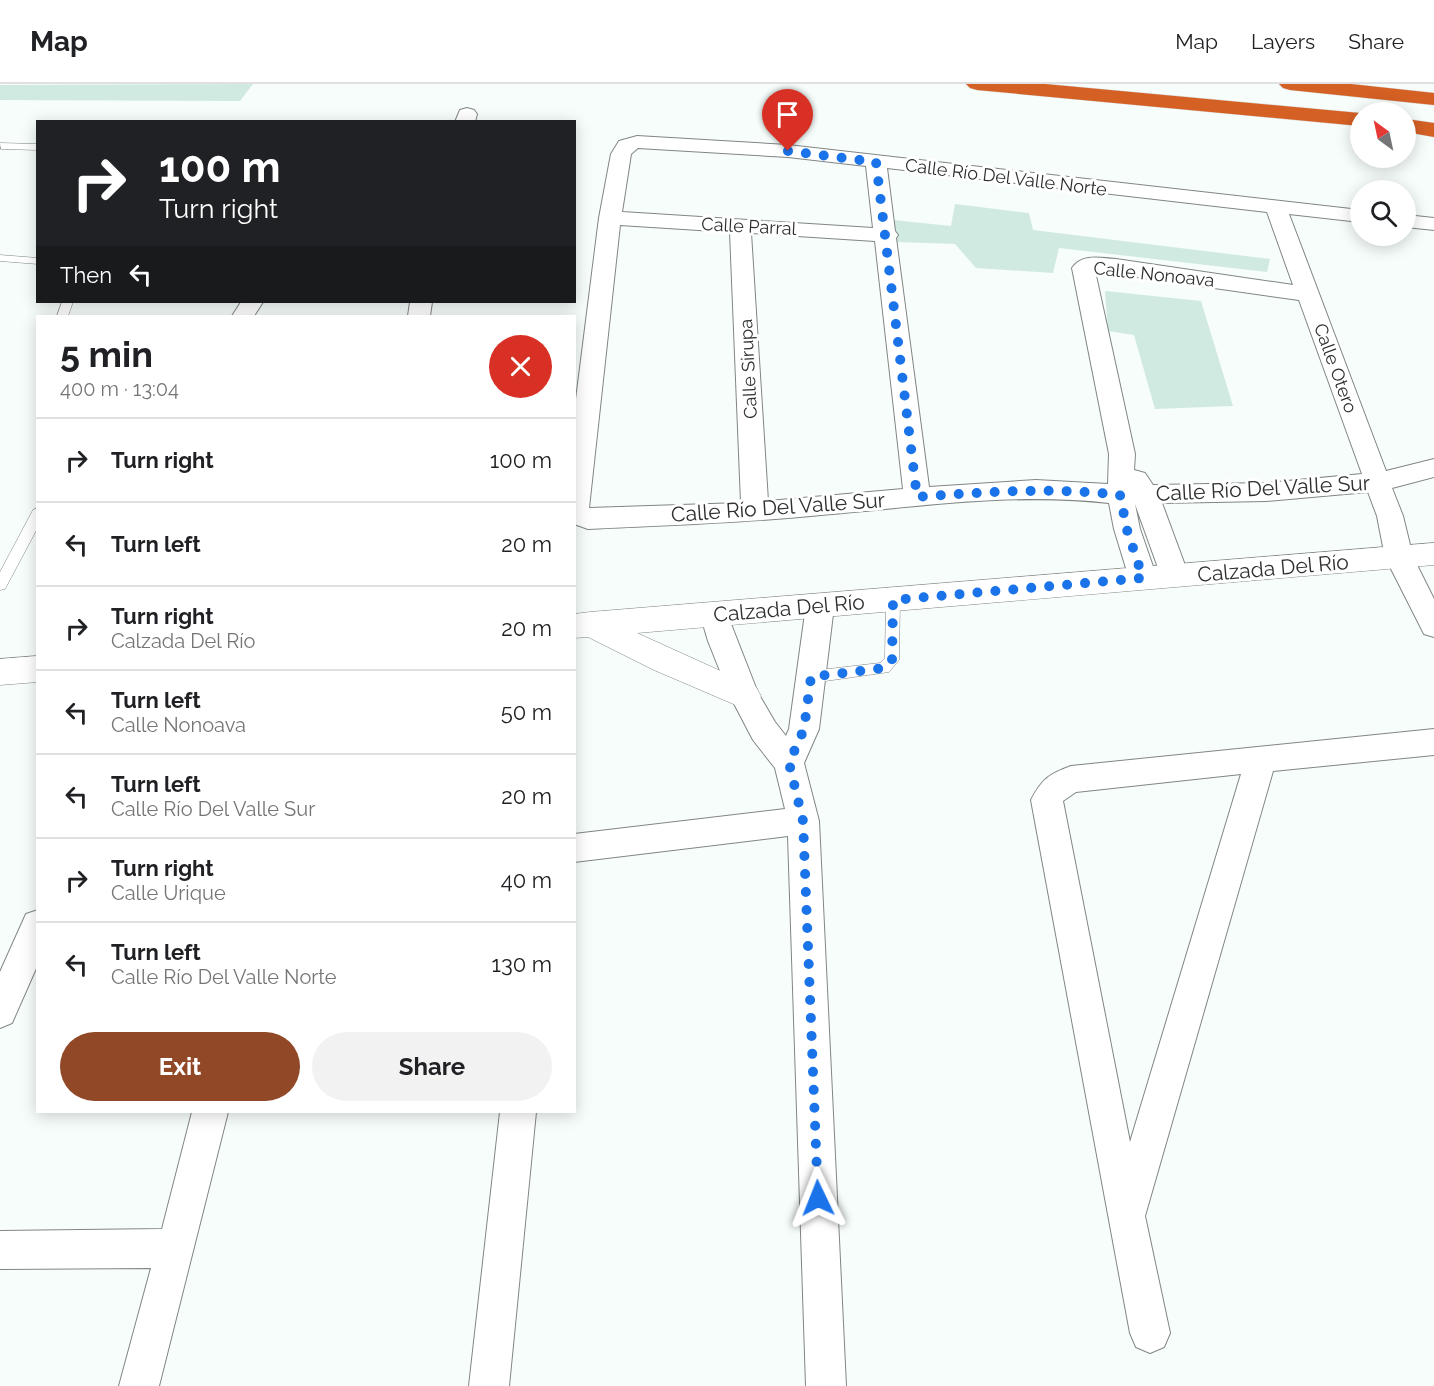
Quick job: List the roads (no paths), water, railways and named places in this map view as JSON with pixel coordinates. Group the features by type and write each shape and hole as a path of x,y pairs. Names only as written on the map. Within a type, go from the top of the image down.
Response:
{"highway":[{"path":"977,84 1350,119"},
{"path":"1290,84 1434,99"},
{"path":"1416,127 1434,130"}],"street":[{"name":"Calle Río Del Valle Norte","path":"610,218 621,154 626,145 658,141 788,151 1350,215"},
{"path":"876,162 887,235 917,497"},
{"name":"Calle Otero","path":"1276,208 1378,482 1411,548 1434,584"},
{"name":"Calle Parral","path":"610,218 887,235"},
{"name":"Calle Río Del Valle Sur","path":"576,495 610,218"},
{"path":"1416,222 1434,224"},
{"name":"Calle Sirupa","path":"740,225 755,512"},
{"name":"Calle Nonoava","path":"1175,576 1133,495 1122,454 1083,268 1090,264 1116,266 1308,294"},
{"name":"Calle Río Del Valle Sur","path":"576,507 577,511 588,519 755,512 1036,489 1133,495 1266,492 1378,482 1434,468"},
{"name":"Calle Nonoava","path":"1133,495 1127,530 1143,578"},
{"name":"Calle Otero","path":"1411,548 1434,626"},
{"name":"Calzada Del Río","path":"582,625 1175,576 1411,548"},
{"path":"789,763 804,729 820,606"},
{"path":"714,614 722,641 745,696 764,731 789,763 803,821 826,1386"},
{"path":"582,625 745,696"},
{"path":"0,672 36,669"},
{"path":"1150,1333 1047,800 1053,789 1071,779 1434,742"},
{"path":"1126,1217 1261,759"},
{"path":"576,848 803,821"},
{"path":"0,1011 28,962 36,933"},
{"path":"139,1386 210,1113"},
{"path":"489,1386 518,1113"},
{"path":"0,1250 176,1248"}],"lane":[{"path":"1,146 36,147"},
{"path":"0,258 36,261"},
{"path":"0,585 36,517"},
{"path":"811,677 884,668 892,660 893,600"}]}
